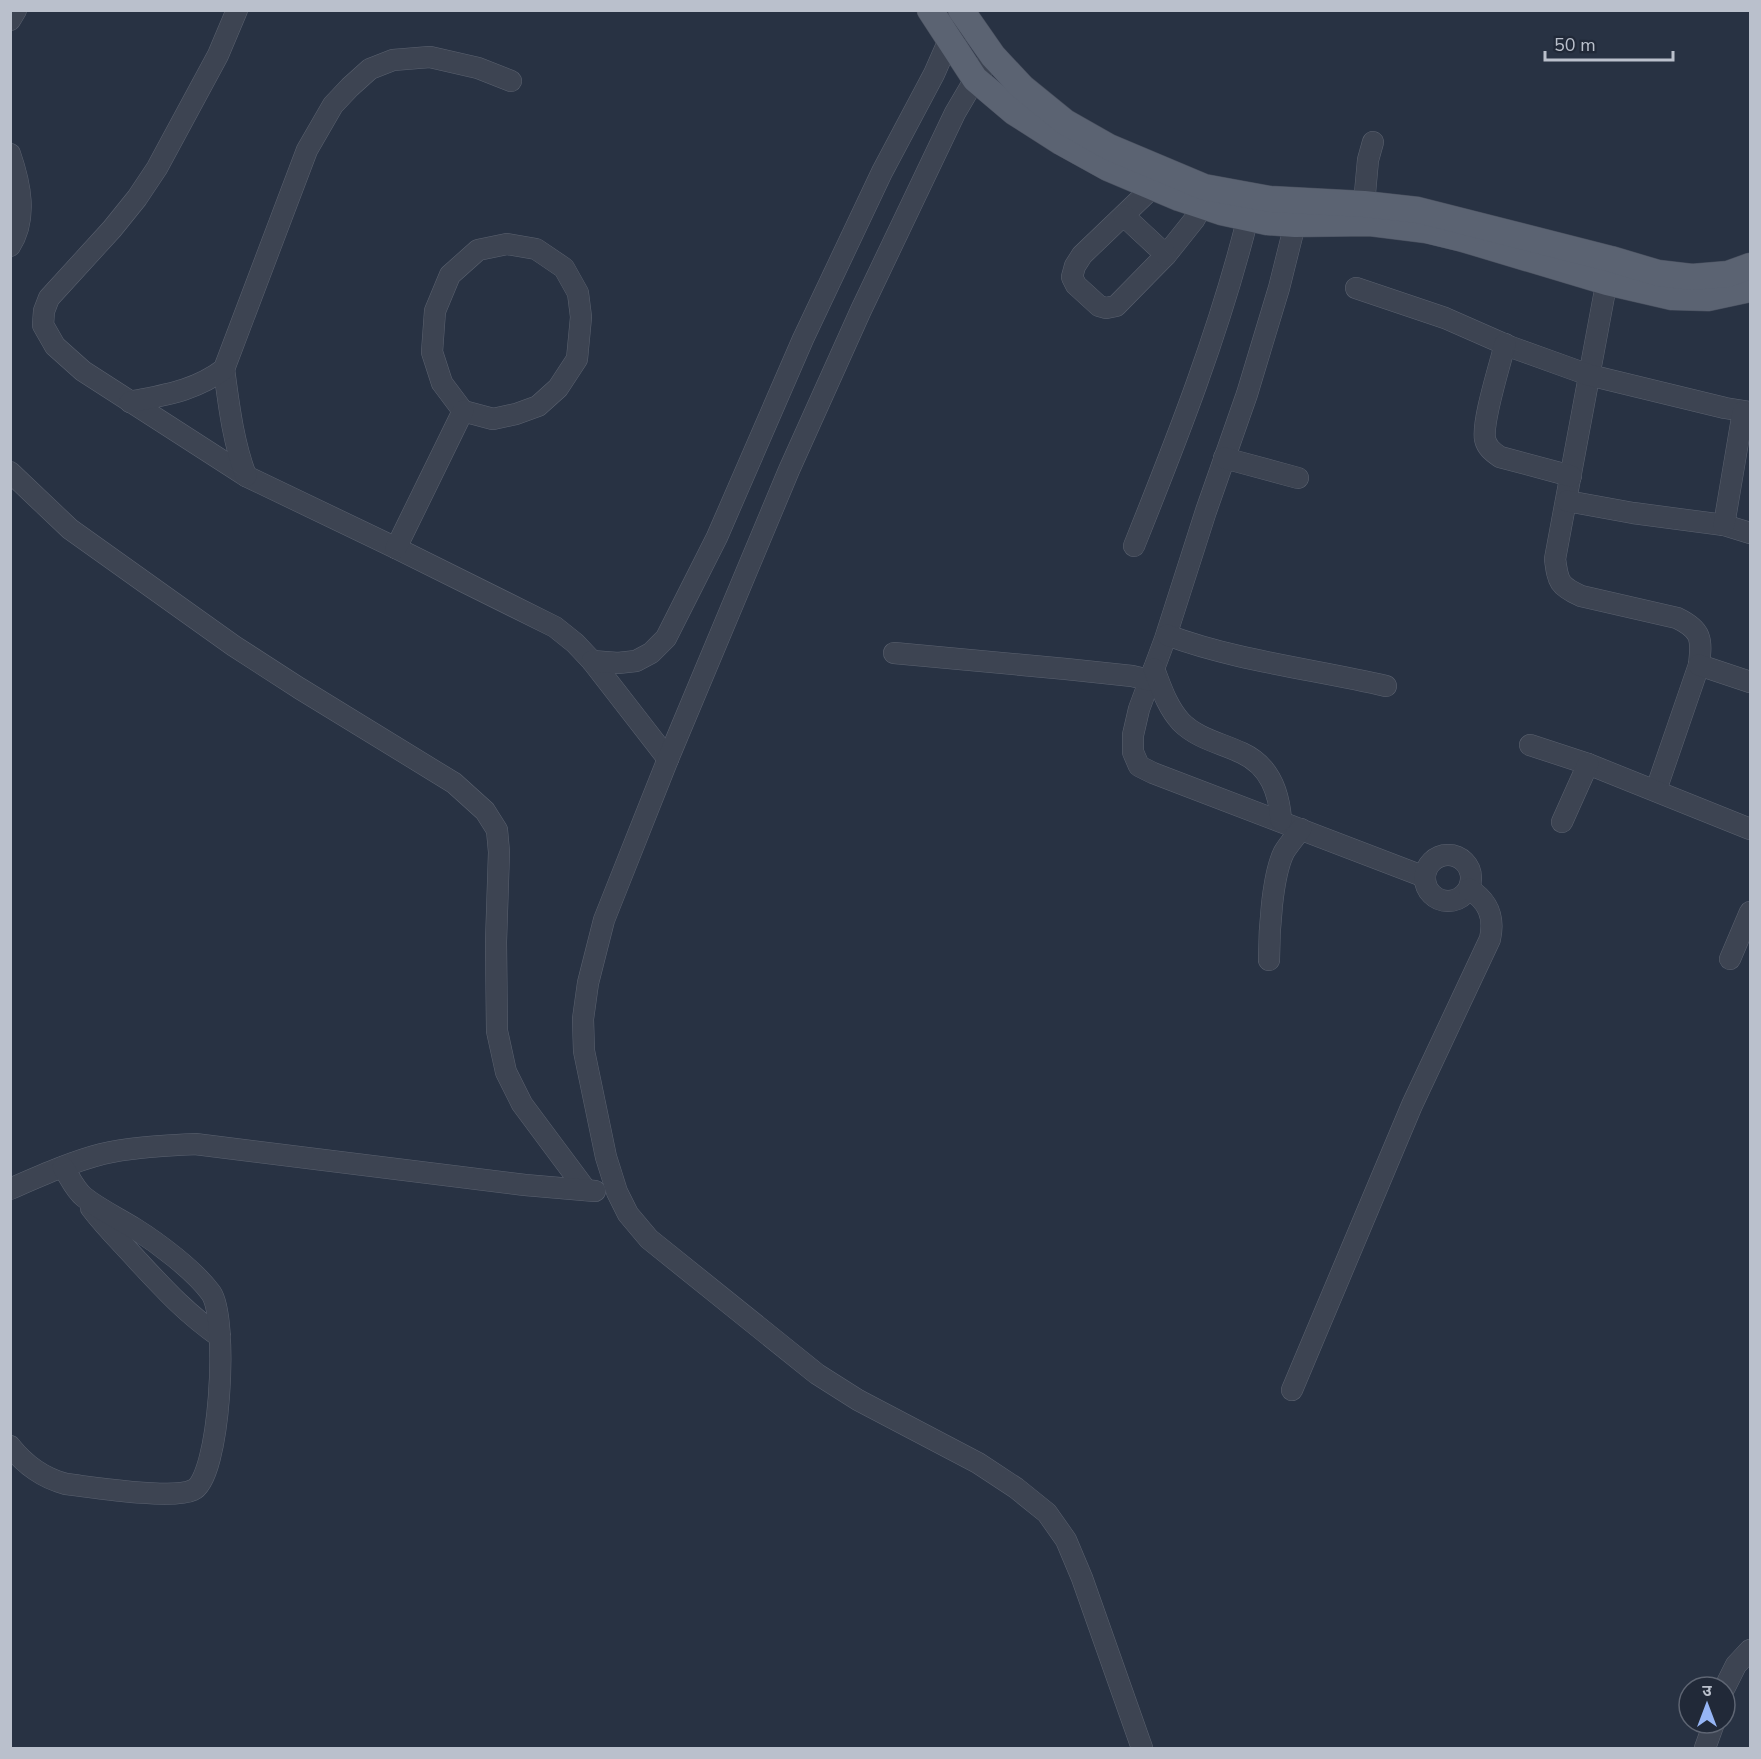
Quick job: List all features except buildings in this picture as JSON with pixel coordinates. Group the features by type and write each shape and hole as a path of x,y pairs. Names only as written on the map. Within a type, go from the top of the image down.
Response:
{"main road":[{"path":"930,10 975,79 1014,112 1060,142 1108,168 1153,187 1189,195 1248,218 1295,224 1370,223 1426,230 1609,270 1692,277 1728,274 1750,266"},
{"path":"964,16 993,56 1022,87 1065,122 1189,195"},
{"path":"1189,195 1204,187 1270,199 1364,204 1418,210 1609,270 1672,297 1708,298 1750,289"}],"street":[{"path":"10,20 16,10"},
{"path":"237,10 218,55 157,168 112,229 49,298 44,311 43,325 56,346 83,371 246,476 555,627 592,661 668,759"},
{"path":"592,661 618,663 636,661 651,653 666,638 717,537 803,339 949,40 964,16"},
{"path":"993,56 975,79 941,140 861,310 789,470 668,759 604,920 588,983 583,1019 584,1051 606,1157 617,1192 628,1214 649,1239 817,1374 858,1400 978,1463 1016,1488 1047,1513 1066,1540 1082,1578 1142,1749"},
{"path":"246,476 231,426 224,369 307,150 333,105 370,69 393,60 430,57 478,68 511,81"},
{"path":"1364,204 1368,160 1373,142"},
{"path":"10,154 20,195 21,216 15,239 10,246"},
{"path":"1153,187 1082,255 1075,266 1072,277 1076,285 1099,306 1107,308 1116,306 1166,255 1194,220 1189,195"},
{"path":"1124,216 1166,255"},
{"path":"1134,546 1198,381 1238,258 1248,218"},
{"path":"1295,224 1276,298 1247,394 1133,735 1133,752 1140,766 1154,773 1425,877"},
{"path":"507,244 536,249 564,268 578,293 581,317 577,359 558,388 538,406 493,419 464,411 442,383 432,352 435,311 450,275 478,250 507,244"},
{"path":"1609,270 1555,559 1558,578 1566,590 1581,596 1677,618 1692,625 1699,634 1701,645 1698,665 1656,790"},
{"path":"1356,288 1445,318 1505,344 1589,375 1747,412 1724,525"},
{"path":"1505,344 1485,425 1485,440 1491,451 1500,457 1571,476"},
{"path":"130,402 184,391 210,380 224,369"},
{"path":"396,548 464,411"},
{"path":"1224,458 1298,478"},
{"path":"10,472 70,529 234,646 454,783 484,812 497,830 499,852 496,942 497,1031 506,1072 522,1104 586,1190"},
{"path":"1567,501 1632,513 1724,525 1750,533"},
{"path":"1167,635 1190,644 1386,686"},
{"path":"894,653 1132,676 1152,674"},
{"path":"1698,665 1750,682"},
{"path":"1152,674 1182,723 1194,733 1243,753 1256,761 1275,785 1281,820"},
{"path":"1530,745 1588,764 1750,829"},
{"path":"1562,822 1588,764"},
{"path":"1269,960 1269,941 1279,867 1285,851 1301,829"},
{"path":"1442,856 1457,857 1468,867 1471,874 1468,889 1457,899 1442,901 1429,892 1425,877 1430,864 1442,856"},
{"path":"1292,1390 1412,1105 1490,939 1491,916 1486,903 1468,889"},
{"path":"1730,959 1750,912"},
{"path":"10,1189 102,1154 195,1144 513,1184 617,1192"},
{"path":"63,1167 82,1196 115,1238 177,1303 194,1319 220,1337"},
{"path":"10,1446 38,1472 52,1480 66,1484 171,1494 194,1490 201,1485 204,1476 219,1404 222,1366 217,1304 202,1283 167,1251 82,1196"},
{"path":"1731,1675 1736,1665 1750,1650"}]}
